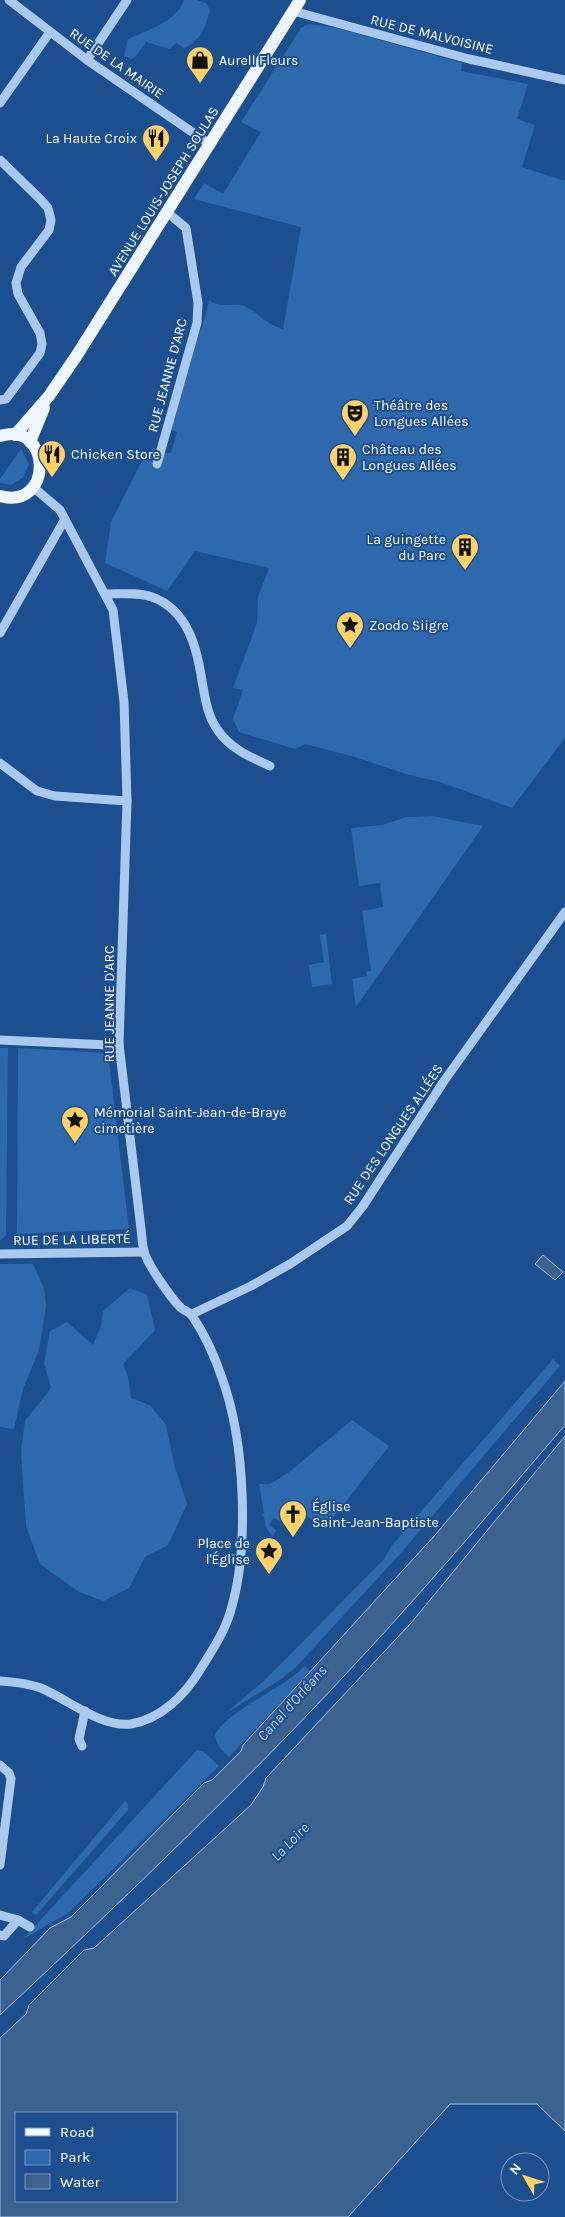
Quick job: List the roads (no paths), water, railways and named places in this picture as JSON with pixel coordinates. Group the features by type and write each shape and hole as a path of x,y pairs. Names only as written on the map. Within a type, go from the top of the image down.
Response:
{"main road":[{"name":"AVENUE LOUIS-JOSEPH SOULAS","path":"49,396 168,213 300,0"},
{"path":"15,435 49,396"},
{"path":"30,442 49,396"},
{"path":"0,436 15,435 30,442 40,456 41,463 38,478 32,487 21,495 13,497 0,496"}],"street":[{"name":"RUE DE LA MAIRIE","path":"9,0 87,60 211,145"},
{"path":"87,60 127,0"},
{"name":"RUE DE MALVOISINE","path":"293,11 469,58 565,80"},
{"path":"0,103 50,32"},
{"path":"0,160 48,208 51,220 50,230 20,267 16,283 18,294 40,333 42,344 40,354 6,399 0,400"},
{"name":"RUE JEANNE D'ARC","path":"157,464 192,341 199,308 186,228 168,213"},
{"name":"RUE JEANNE D'ARC","path":"0,1681 22,1682 97,1717 117,1723 129,1724 145,1720 162,1712 193,1681 211,1653 231,1612 240,1562 243,1523 236,1436 223,1379 209,1346 192,1314 181,1308 149,1264 144,1252 119,1044 128,801 124,702 111,604 65,519 53,503 32,487"},
{"path":"0,633 65,519"},
{"path":"106,594 151,596 165,603 176,613 186,624 198,653 207,706 216,729 232,746 247,756 270,766"},
{"path":"0,763 37,791 55,796 128,801"},
{"name":"RUE DES LONGUES ALLÉES","path":"192,1314 251,1286 290,1264 347,1226 363,1206 436,1093 565,912"},
{"path":"0,1040 119,1044"},
{"name":"RUE DE LA LIBERTÉ","path":"0,1254 144,1252"},
{"path":"82,1746 79,1739 85,1711"},
{"path":"0,1765 9,1773 11,1779 0,1865"},
{"path":"0,1915 18,1920 30,1927"},
{"path":"2,1935 18,1920"}],"water":[{"path":"543,1255 563,1272 555,1280 535,1264"},
{"name":"Canal d'Orléans","path":"565,1381 565,1425 420,1593 281,1743 142,1880 0,2015 0,1980 50,1928 71,1917 204,1783 212,1780 241,1751 243,1745 436,1534"},
{"name":"La Loire","path":"565,1436 565,2131 537,2104 450,2104 348,2217 0,2217 0,2038 26,2014 29,2005 84,1950 94,1948 251,1805 263,1787 266,1778 411,1623"}],"place":[{"name":"Aurell Fleurs","path":"200,84"},
{"name":"La Haute Croix","path":"156,162"},
{"name":"Théâtre des Longues Allées","path":"355,437"},
{"name":"Chicken Store","path":"52,478"},
{"name":"Château des Longues Allées","path":"343,481"},
{"name":"La guingette du Parc","path":"465,571"},
{"name":"Zoodo Siigre","path":"350,649"},
{"name":"Mémorial Saint-Jean-de-Braye cimetière","path":"75,1144"},
{"name":"Église Saint-Jean-Baptiste","path":"293,1538"},
{"name":"Place de l'Église","path":"269,1575"}]}
